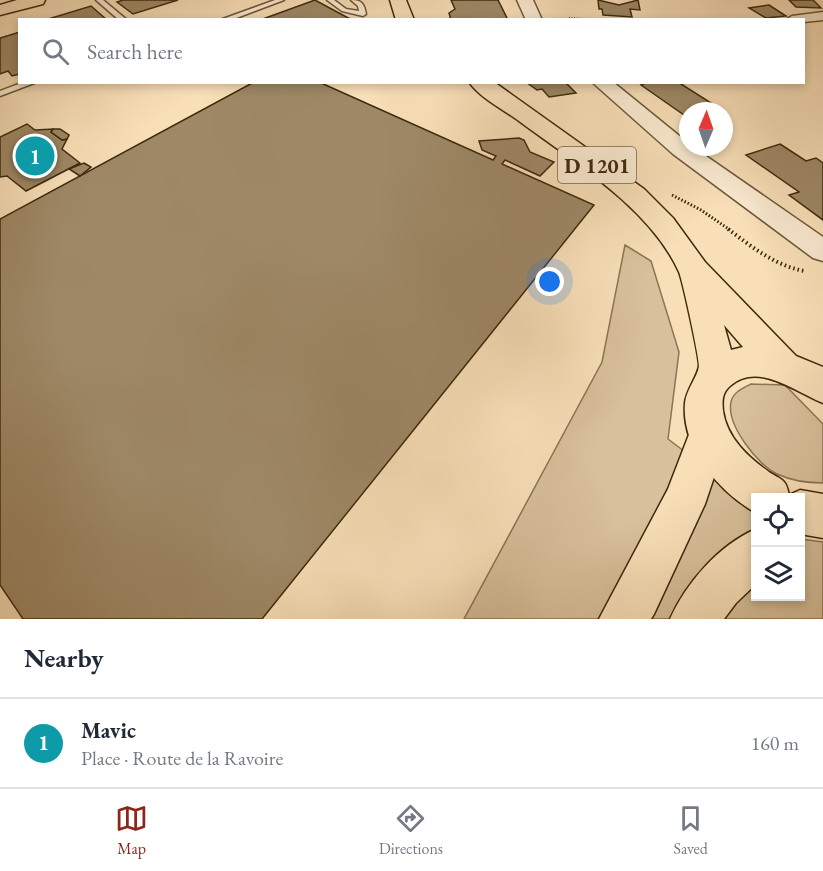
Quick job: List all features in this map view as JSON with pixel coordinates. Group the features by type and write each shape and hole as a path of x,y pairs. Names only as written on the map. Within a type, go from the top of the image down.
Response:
{"main road":[{"path":"0,10 37,0"},
{"path":"398,0 404,18"},
{"name":"D 1201","path":"482,84 620,183 663,225 694,270 808,374"},
{"name":"D 1201","path":"694,270 718,372"},
{"path":"763,493 734,470 719,452 709,432 704,414 704,397 709,383 718,372 740,363 768,363 808,374"},
{"path":"624,619 663,545 699,468 709,432"},
{"path":"805,513 823,516"},
{"path":"695,619 719,586 751,557"}],"street":[{"path":"525,0 533,18"},
{"path":"805,18 823,16"},
{"path":"603,84 655,129 823,251"}],"lane":[{"path":"99,0 122,18"},
{"path":"229,18 281,0"},
{"path":"330,0 344,10 363,14"},
{"path":"342,0 368,18"},
{"path":"354,0 361,5 363,14"},
{"path":"0,94 28,84"}],"shaded area":[{"path":"625,245 651,261 679,352 668,439 751,502 751,601 805,601 805,540 823,542 823,619 464,619 602,362"},
{"path":"751,384 785,385 823,424 823,483 800,481 777,474 761,462 745,443 733,422 731,402 736,393"}],"building":[{"path":"123,0 178,0 133,14 117,2"},
{"path":"315,0 348,18 266,18"},
{"path":"451,0 498,0 507,18 450,18 449,13 455,9"},
{"path":"598,0 619,5 638,0 640,10 630,9 632,17 603,15 602,9 599,9"},
{"path":"789,0 813,0 821,8 796,7"},
{"path":"769,5 786,16 766,18 749,8"},
{"path":"91,6 105,18 52,18"},
{"path":"18,33 18,74 12,76 8,71 0,74 0,38"},
{"path":"250,84 323,84 493,160 496,156 482,150 479,141 519,138 524,140 530,152 554,162 540,176 505,160 502,164 594,205 262,619 23,619 0,585 0,219"},
{"path":"529,84 567,84 576,93 549,97 542,89 537,90"},
{"path":"681,84 710,102 679,102 679,112 641,85"},
{"path":"27,124 35,130 53,129 51,132 62,140 67,139 62,149 80,163 26,191 7,176 0,177 0,137"},
{"path":"53,129 60,129 69,135 67,139 62,140 51,132"},
{"path":"780,144 806,161 816,158 823,163 823,220 789,195 799,192 746,155"},
{"path":"84,163 91,167 80,176 69,169"}],"place":[{"name":"Mavic","path":"35,156"}]}
